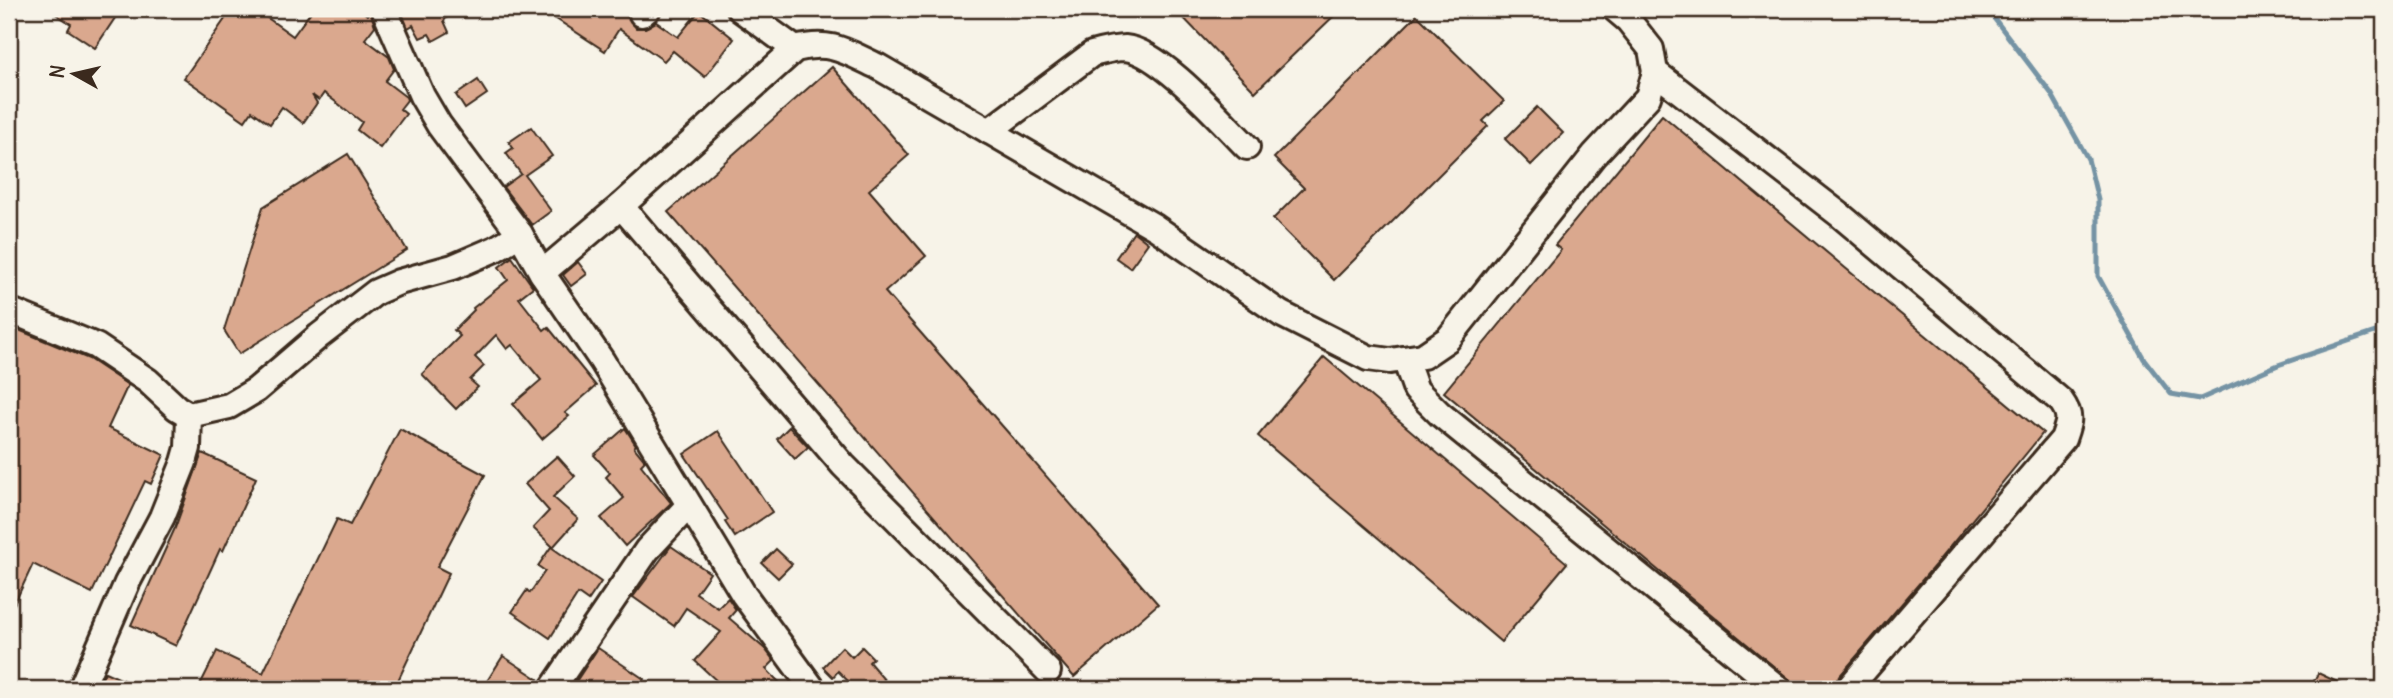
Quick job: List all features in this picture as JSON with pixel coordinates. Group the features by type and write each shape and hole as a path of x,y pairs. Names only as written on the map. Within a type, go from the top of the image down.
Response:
{"street":[{"path":"384,9 422,96 439,125 520,234 542,273 602,361 744,595 813,689"},
{"path":"740,9 796,49"},
{"path":"542,273 796,49 815,44 836,47 877,66 1155,227 1282,314 1368,358 1390,360 1423,356 1448,339 1594,155 1648,97 1655,72 1651,49 1628,20 1615,9"},
{"path":"989,131 1093,54 1125,48 1142,53 1167,70 1247,147"},
{"path":"1655,72 1840,215 2061,401 2068,411 2069,423 2063,439 1848,689"},
{"path":"621,206 843,465 1048,671"},
{"path":"9,310 96,346 148,381 177,408 189,415 229,406 256,390 376,292 399,282 453,267 495,249 520,234"},
{"path":"1405,359 1416,390 1440,414 1779,689"},
{"path":"81,689 127,583 162,517 184,462 188,447 189,415"},
{"path":"552,689 647,550 689,505"}],"building":[{"path":"48,9 121,9 95,48 68,30 71,24"},
{"path":"232,9 255,9 293,36 313,9 360,9 367,15 370,11 375,26 365,39 389,57 394,69 385,81 406,97 407,100 400,109 406,114 380,148 357,130 362,122 324,93 319,100 312,95 317,103 303,123 282,107 270,124 252,111 245,121 184,78"},
{"path":"410,9 453,9 444,21 449,32 433,41 429,34 420,38 413,25 408,28 402,13"},
{"path":"541,9 628,9 628,17 636,28 645,28 656,22 678,37 699,11 734,39 705,77 673,51 664,61 619,29 605,51"},
{"path":"1175,9 1341,9 1255,92"},
{"path":"1417,15 1504,101 1483,121 1488,126 1334,280 1273,219 1304,188 1274,158"},
{"path":"832,67 909,155 869,190 926,256 885,292 1158,604 1074,677 668,212"},
{"path":"478,80 487,94 465,109 456,95"},
{"path":"1537,107 1563,133 1531,165 1505,139"},
{"path":"1662,115 2043,433 1837,679 1834,689 1801,689 1444,392 1561,250 1555,245"},
{"path":"531,127 552,156 525,175 551,211 532,225 503,187 521,174 506,153 513,148 509,142"},
{"path":"348,154 407,250 239,354 224,330 263,207"},
{"path":"1134,232 1148,243 1130,268 1116,258"},
{"path":"512,257 533,287 519,298 544,330 548,327 596,386 565,413 569,416 542,439 513,404 541,380 512,345 507,349 496,335 475,357 484,366 470,380 478,387 456,409 422,374 460,336 454,330 473,308 508,280 499,267"},
{"path":"578,262 587,274 571,286 563,275"},
{"path":"9,326 89,359 128,385 108,428 164,455 151,484 145,481 92,593 33,564 9,615"},
{"path":"1324,357 1567,563 1501,642 1258,436"},
{"path":"789,427 808,447 795,459 777,439"},
{"path":"625,428 636,445 634,447 645,461 641,465 671,503 625,546 601,518 624,498 606,477 610,473 594,455"},
{"path":"400,429 485,475 437,567 449,573 394,689 198,689 217,651 263,673 337,519 350,525"},
{"path":"718,431 772,512 735,537 725,522 728,520 684,454"},
{"path":"202,453 256,478 176,646 131,625 175,528"},
{"path":"557,456 575,476 553,497 578,519 553,547 533,528 549,511 525,484"},
{"path":"671,546 710,573 696,593 718,608 728,598 736,610 729,618 765,649 774,661 766,669 779,682 772,689 711,689 718,682 695,661 721,632 686,608 674,626 633,597"},
{"path":"551,547 601,582 588,601 578,594 550,638 512,612 527,590 530,593 545,571 538,566"},
{"path":"776,549 792,564 778,578 762,563"},
{"path":"842,647 852,657 862,647 873,658 869,662 892,689 856,689 838,671 833,677 823,667"},
{"path":"598,648 644,679 637,689 571,689"},
{"path":"503,656 538,679 531,689 482,689"},
{"path":"105,672 143,689 97,689"},
{"path":"2318,673 2352,689 2310,689"}],"waterway":[{"path":"1987,9 2051,93 2088,159 2098,200 2098,276 2144,359 2171,394 2200,399 2278,365 2384,329"}]}
